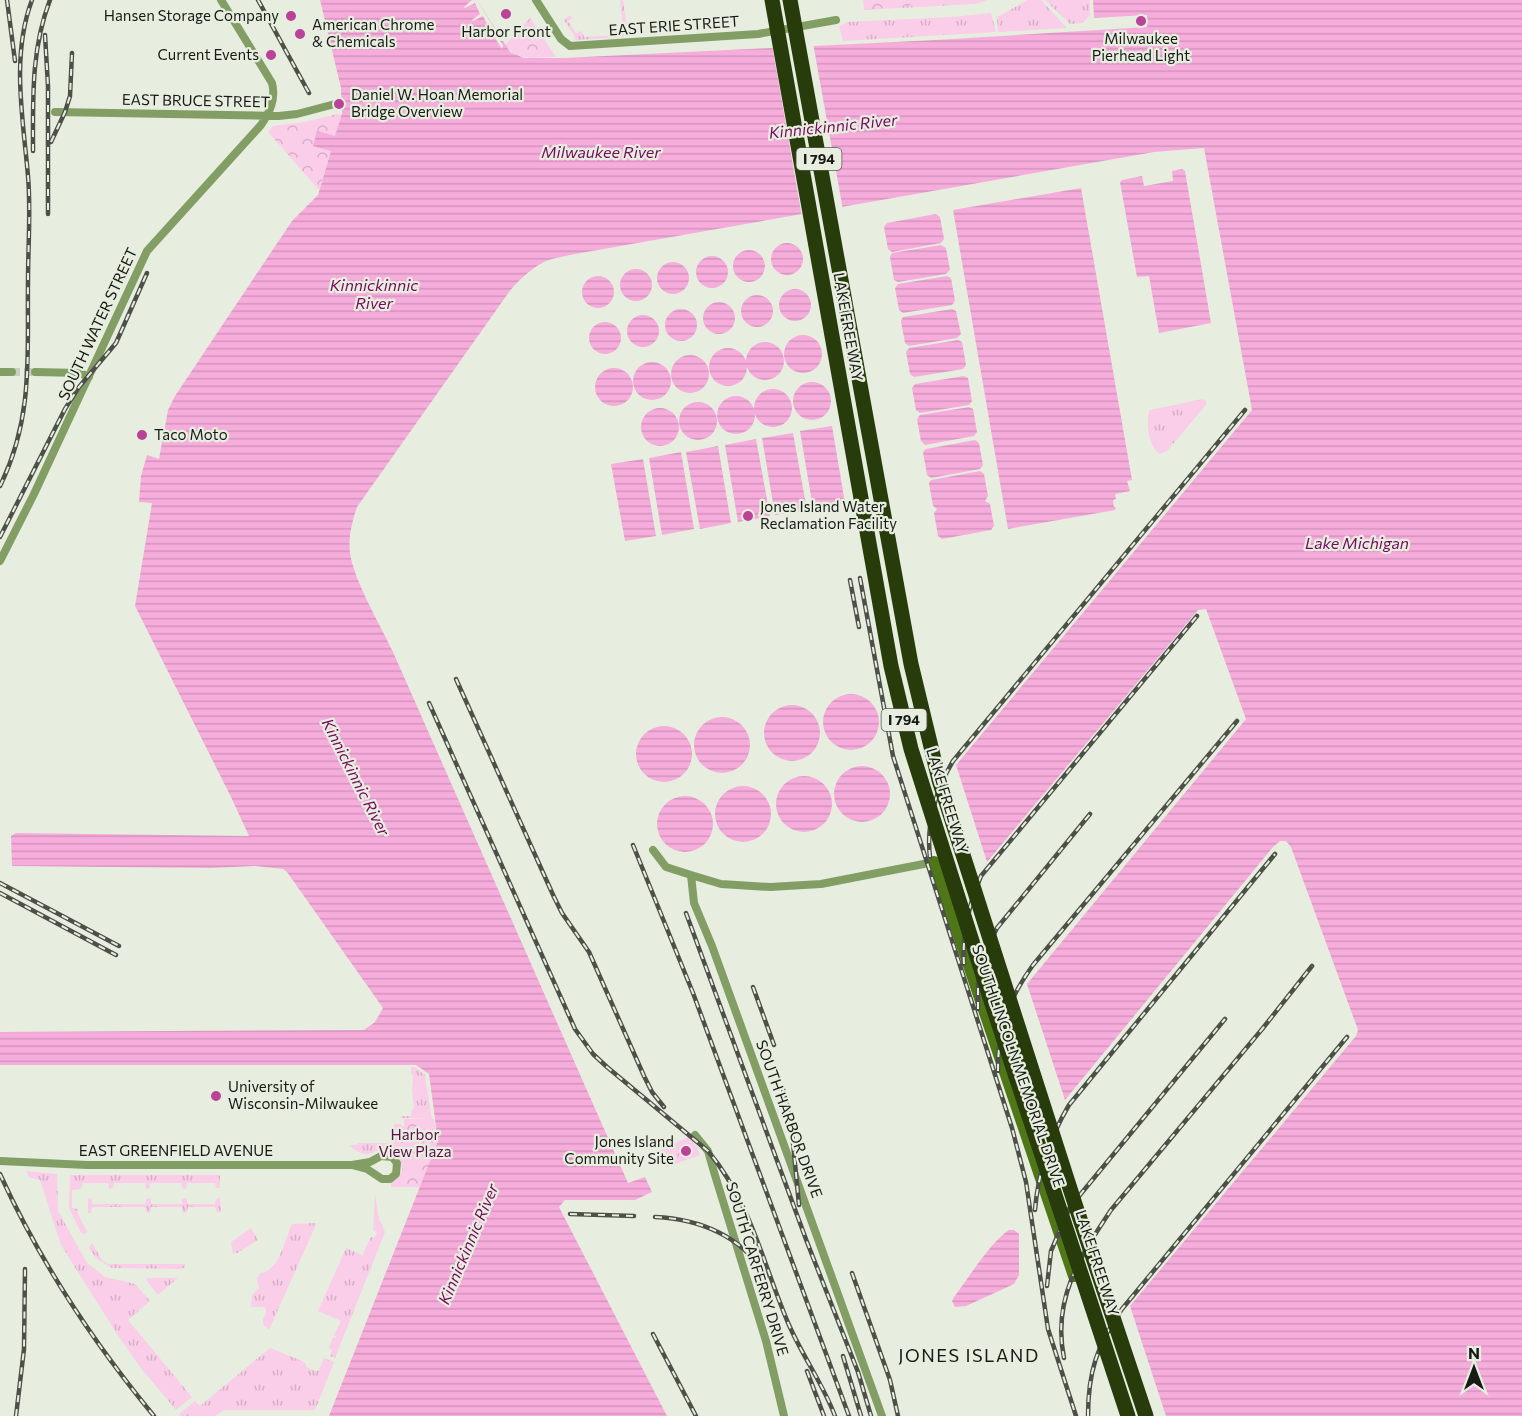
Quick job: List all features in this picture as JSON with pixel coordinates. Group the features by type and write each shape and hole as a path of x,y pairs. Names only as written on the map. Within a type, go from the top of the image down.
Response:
{"highway":[{"name":"LAKE FREEWAY","path":"772,0 889,654 906,728 992,1004 1128,1416"},
{"name":"LAKE FREEWAY","path":"790,0 910,664 939,780 1075,1204 1146,1416"}],"street":[{"name":"SOUTH WATER STREET","path":"0,561 34,494 147,251 267,116 274,97 272,83 220,0"},
{"name":"EAST ERIE STREET","path":"536,0 561,39 570,45 758,34 836,20"},
{"name":"EAST BRUCE STREET","path":"55,112 267,116 297,114 335,104"},
{"path":"0,372 12,372"},
{"path":"35,372 80,373 88,377"},
{"path":"653,850 666,867 691,875 721,884 770,887 821,884 934,862"},
{"name":"SOUTH LINCOLN MEMORIAL DRIVE","path":"934,862 1121,1416"},
{"name":"SOUTH HARBOR DRIVE","path":"691,875 694,903 712,946 882,1416"},
{"name":"SOUTH CARFERRY DRIVE","path":"695,1135 708,1151 766,1341 784,1416"},
{"name":"EAST GREENFIELD AVENUE","path":"0,1161 87,1165 352,1165 370,1162 385,1156 392,1157 398,1167 393,1177 386,1179 367,1169 352,1165"}],"green space":[{"path":"620,0 623,0 627,28 623,37 575,40 564,20 570,15 573,18 568,21 576,33 582,31 584,37 617,35 617,28 623,27"},
{"path":"863,0 964,0 864,10"},
{"path":"896,0 988,0 975,4 862,10"},
{"path":"1028,0 1041,0 1067,28 998,32 997,17"},
{"path":"1045,0 1090,0 1090,15 1083,23 1070,24"},
{"path":"991,13 996,32 843,41 839,26 847,22"},
{"path":"530,18 556,57 521,56 505,45"},
{"path":"337,114 342,115 319,190 268,132 273,126 305,122"},
{"path":"1203,399 1206,405 1167,451 1160,454 1156,451 1149,434 1150,410"},
{"path":"411,1067 415,1067 425,1075 432,1119 401,1118 401,1116 411,1116 414,1108"},
{"name":"Harbor View Plaza","path":"404,1119 434,1119 438,1141 420,1187 391,1187 391,1182 399,1177 402,1170 401,1161 395,1154 396,1126 404,1126"},
{"path":"406,1123 396,1151 383,1149 363,1154 349,1145 394,1143 394,1124 401,1124 402,1131"},
{"path":"688,1137 697,1147 700,1155 667,1167 659,1151"},
{"path":"26,1171 57,1174 58,1211 87,1263 105,1277 135,1284 150,1301 128,1320 192,1397 176,1410 140,1367 117,1334 61,1245 40,1180 29,1177"},
{"path":"70,1175 220,1175 220,1188 216,1188 215,1183 187,1183 186,1189 183,1189 181,1183 150,1183 150,1188 146,1189 145,1183 114,1183 113,1188 109,1189 108,1183 83,1183 81,1189 72,1190 72,1208 78,1209 78,1214 87,1232 85,1234 81,1233 69,1208"},
{"path":"375,1194 379,1219 385,1232 335,1358 330,1356 332,1350 329,1348 333,1337 337,1338 334,1335 341,1321 318,1311 346,1248 364,1256 363,1253 371,1237 374,1238 377,1232 373,1230"},
{"path":"88,1198 92,1199 92,1204 145,1204 147,1198 151,1199 151,1204 182,1204 182,1199 186,1198 188,1204 215,1204 216,1199 220,1198 221,1211 217,1213 215,1207 188,1207 186,1213 182,1212 182,1207 151,1207 150,1213 146,1212 145,1207 92,1207 91,1213 88,1213"},
{"path":"316,1223 269,1330 263,1324 265,1307 251,1307 252,1295 259,1288 257,1280 260,1273 267,1271 277,1261 292,1224"},
{"path":"251,1228 258,1240 233,1254 231,1242"},
{"path":"92,1243 102,1260 108,1264 185,1264 185,1267 182,1269 112,1268 96,1258 89,1248"},
{"path":"148,1278 178,1278 158,1295 146,1280"},
{"path":"270,1348 302,1361 306,1367 315,1371 319,1370 324,1358 334,1362 315,1410 224,1410 215,1416 180,1416 179,1414 195,1401 200,1406"}],"water":[{"path":"320,0 477,0 510,52 524,58 564,58 1147,27 1147,15 1094,18 1093,0 1522,0 1522,1416 1166,1416 1130,1306 1356,1036 1358,1030 1291,847 1286,841 1280,841 1065,1100 1027,984 1246,719 1206,609 1198,610 987,862 956,765 1252,410 1204,148 1154,152 546,261 528,272 509,292 357,507 351,530 350,553 362,590 393,652 628,1183 645,1177 652,1192 635,1200 565,1200 559,1207 667,1416 329,1416 438,1141 429,1074 416,1065 0,1065 0,1032 364,1030 375,1022 383,1008 283,869 255,866 211,868 12,866 11,836 16,833 249,836 135,606 152,503 139,502 141,476 147,455 159,459 168,410 175,396 292,221 318,195 331,151 313,146 317,131 335,136 342,114 341,88"},
{"path":"1182,169 1185,171 1211,323 1159,333 1149,276 1137,277 1120,182 1142,176 1144,186 1173,181 1172,171"},
{"path":"1081,188 1132,480 1127,481 1130,491 1115,494 1116,499 1113,500 1115,510 1008,529 953,210"},
{"path":"936,214 940,217 944,239 941,243 892,252 888,249 884,227 887,223"},
{"path":"787,243 798,248 803,259 798,270 787,275 776,270 771,259 776,248"},
{"path":"941,245 946,248 950,270 946,274 898,282 894,280 890,257 892,253"},
{"path":"749,250 760,255 765,266 760,277 749,282 738,277 733,266 738,255"},
{"path":"712,256 723,261 728,272 723,283 712,288 701,283 696,272 701,261"},
{"path":"673,262 684,267 689,278 684,289 673,294 662,289 657,278 662,267"},
{"path":"636,269 647,274 652,285 647,296 636,301 625,296 620,285 625,274"},
{"path":"598,276 609,281 614,292 609,303 598,308 587,303 582,292 587,281"},
{"path":"947,276 951,278 955,301 952,305 903,313 899,310 895,288 898,284"},
{"path":"795,289 806,294 811,305 806,316 795,321 784,316 779,305 784,294"},
{"path":"757,295 768,300 773,311 768,322 757,327 746,322 741,311 746,300"},
{"path":"719,302 730,307 735,318 730,329 719,334 708,329 703,318 708,307"},
{"path":"681,309 692,314 697,325 692,336 681,341 670,336 665,325 670,314"},
{"path":"952,309 956,311 961,334 957,338 909,346 905,343 901,321 903,317"},
{"path":"643,315 654,320 659,331 654,342 643,347 632,342 627,331 632,320"},
{"path":"605,322 616,327 621,338 616,349 605,354 594,349 589,338 594,327"},
{"path":"803,335 816,341 822,354 816,367 803,373 790,367 784,354 790,341"},
{"path":"958,340 962,342 966,365 963,369 914,377 910,374 906,352 909,348"},
{"path":"765,342 778,348 784,361 778,374 765,380 752,374 746,361 752,348"},
{"path":"728,348 741,354 747,367 741,380 728,386 715,380 709,367 715,354"},
{"path":"690,355 703,361 709,374 703,387 690,393 677,387 671,374 677,361"},
{"path":"652,362 665,368 671,381 665,394 652,400 639,394 633,381 639,368"},
{"path":"614,368 627,374 633,387 627,400 614,406 601,400 595,387 601,374"},
{"path":"964,376 968,378 972,401 969,405 920,413 916,410 912,388 915,384"},
{"path":"812,382 825,388 831,401 825,414 812,420 799,414 793,401 799,388"},
{"path":"773,389 786,395 792,408 786,421 773,427 760,421 754,408 760,395"},
{"path":"736,396 749,402 755,415 749,428 736,434 723,428 717,415 723,402"},
{"path":"698,402 711,408 717,421 711,434 698,440 685,434 679,421 685,408"},
{"path":"969,407 973,409 977,432 974,436 925,445 921,441 917,419 920,415"},
{"path":"660,408 673,414 679,427 673,440 660,446 647,440 641,427 647,414"},
{"path":"832,426 845,503 813,508 800,431"},
{"path":"793,433 807,510 775,515 762,438"},
{"path":"756,439 770,516 738,522 725,445"},
{"path":"975,440 979,443 983,465 980,469 931,478 927,475 923,452 926,449"},
{"path":"718,446 731,523 700,529 686,452"},
{"path":"681,452 694,529 662,535 649,458"},
{"path":"643,459 656,536 625,541 611,464"},
{"path":"980,471 984,474 988,496 985,501 990,504 994,526 991,530 942,539 938,536 934,513 937,509 933,506 929,483 931,480"},
{"path":"851,694 862,696 871,702 877,711 879,722 877,733 871,742 862,748 851,750 840,748 831,742 825,733 823,722 825,711 831,702 840,696"},
{"path":"792,705 803,707 812,713 818,722 820,733 818,744 812,753 803,759 792,761 781,759 772,753 766,744 764,733 766,722 772,713 781,707"},
{"path":"722,717 733,719 742,725 748,734 750,745 748,756 742,765 733,771 722,773 711,771 702,765 696,756 694,745 696,734 702,725 711,719"},
{"path":"664,726 675,728 684,734 690,743 692,754 690,765 684,774 675,780 664,782 653,780 644,774 638,765 636,754 638,743 644,734 653,728"},
{"path":"862,766 873,768 882,774 888,783 890,794 888,805 882,814 873,820 862,822 851,820 842,814 836,805 834,794 836,783 842,774 851,768"},
{"path":"804,776 815,778 824,784 830,793 832,804 830,815 824,824 815,830 804,832 793,830 784,824 778,815 776,804 778,793 784,784 793,778"},
{"path":"743,786 754,788 763,794 769,803 771,814 769,825 763,834 754,840 743,842 732,840 723,834 717,825 715,814 717,803 723,794 732,788"},
{"path":"685,796 696,798 705,804 711,813 713,824 711,835 705,844 696,850 685,852 674,850 665,844 659,835 657,824 659,813 665,804 674,798"},
{"path":"1009,1230 1014,1230 1019,1234 1019,1275 1014,1284 966,1306 955,1307 952,1301 954,1297 987,1251"}],"pier":[{"path":"472,0 477,0 501,39 505,41 500,41 503,45 502,49 495,38 497,36 492,34 483,16 472,20 480,14 475,3 464,7"},
{"path":"813,43 843,210 802,217 772,45"}],"tunnel":[{"path":"12,372 35,372"}],"railway":[{"path":"7,0 15,61"},
{"path":"0,486 19,435 24,410 28,360 29,202 20,65 26,21 32,0"},
{"path":"33,151 36,56 50,0"},
{"path":"258,0 309,93"},
{"path":"45,35 48,86 48,214"},
{"path":"51,142 70,96 72,53"},
{"path":"0,537 65,409 79,387 116,343 147,273"},
{"path":"930,857 930,832 934,807 937,795 953,761 1245,410"},
{"path":"860,578 893,756 1012,1128 1026,1182 1048,1329 1076,1416"},
{"path":"850,580 859,627"},
{"path":"964,964 967,919 981,876 1197,616"},
{"path":"456,679 554,897 562,913 589,952 644,1076 652,1092 664,1107"},
{"path":"429,703 575,1029 593,1054 708,1151 723,1171 746,1214 789,1325 835,1416"},
{"path":"998,1071 1002,1028 1011,1003 1024,978 1237,721"},
{"path":"978,1009 981,961 997,928 1090,814"},
{"path":"633,845 693,993 849,1416"},
{"path":"1035,1210 1046,1156 1069,1105 1275,854"},
{"path":"0,883 119,946"},
{"path":"0,893 116,955"},
{"path":"686,913 807,1242 858,1372 871,1416"},
{"path":"1064,1358 1061,1337 1065,1298 1079,1262 1100,1227 1111,1210 1312,966"},
{"path":"753,987 774,1045"},
{"path":"1047,1286 1051,1251 1070,1207 1225,1019"},
{"path":"1088,1416 1092,1372 1100,1347 1113,1322 1347,1037"},
{"path":"783,1089 791,1122 799,1205"},
{"path":"0,1174 32,1239 69,1300 110,1359 154,1416"},
{"path":"570,1214 634,1216"},
{"path":"655,1217 688,1221 718,1232 745,1250 766,1276"},
{"path":"16,1416 24,1349 25,1269"},
{"path":"852,1273 890,1380 898,1416"},
{"path":"653,1334 696,1416"},
{"path":"843,1356 861,1416"},
{"path":"807,1371 824,1416"}],"place":[{"name":"Harbor Front","path":"506,14"},
{"name":"Hansen Storage Company","path":"291,16"},
{"name":"Milwaukee Pierhead Light","path":"1141,21"},
{"name":"American Chrome & Chemicals","path":"300,34"},
{"name":"Current Events","path":"271,55"},
{"name":"Daniel W. Hoan Memorial Bridge Overview","path":"339,104"},
{"name":"Taco Moto","path":"142,435"},
{"name":"Jones Island Water Reclamation Facility","path":"748,516"},
{"name":"University of Wisconsin-Milwaukee","path":"216,1096"},
{"name":"Jones Island Community Site","path":"686,1151"}],"district":[{"name":"JONES ISLAND","path":"969,1356"}],"water label":[{"name":"Kinnickinnic River","path":"833,126"},
{"name":"Milwaukee River","path":"601,152"},
{"name":"Kinnickinnic River","path":"374,294"},
{"name":"Lake Michigan","path":"1357,543"},
{"name":"Kinnickinnic River","path":"356,777"},
{"name":"Kinnickinnic River","path":"468,1244"}]}
